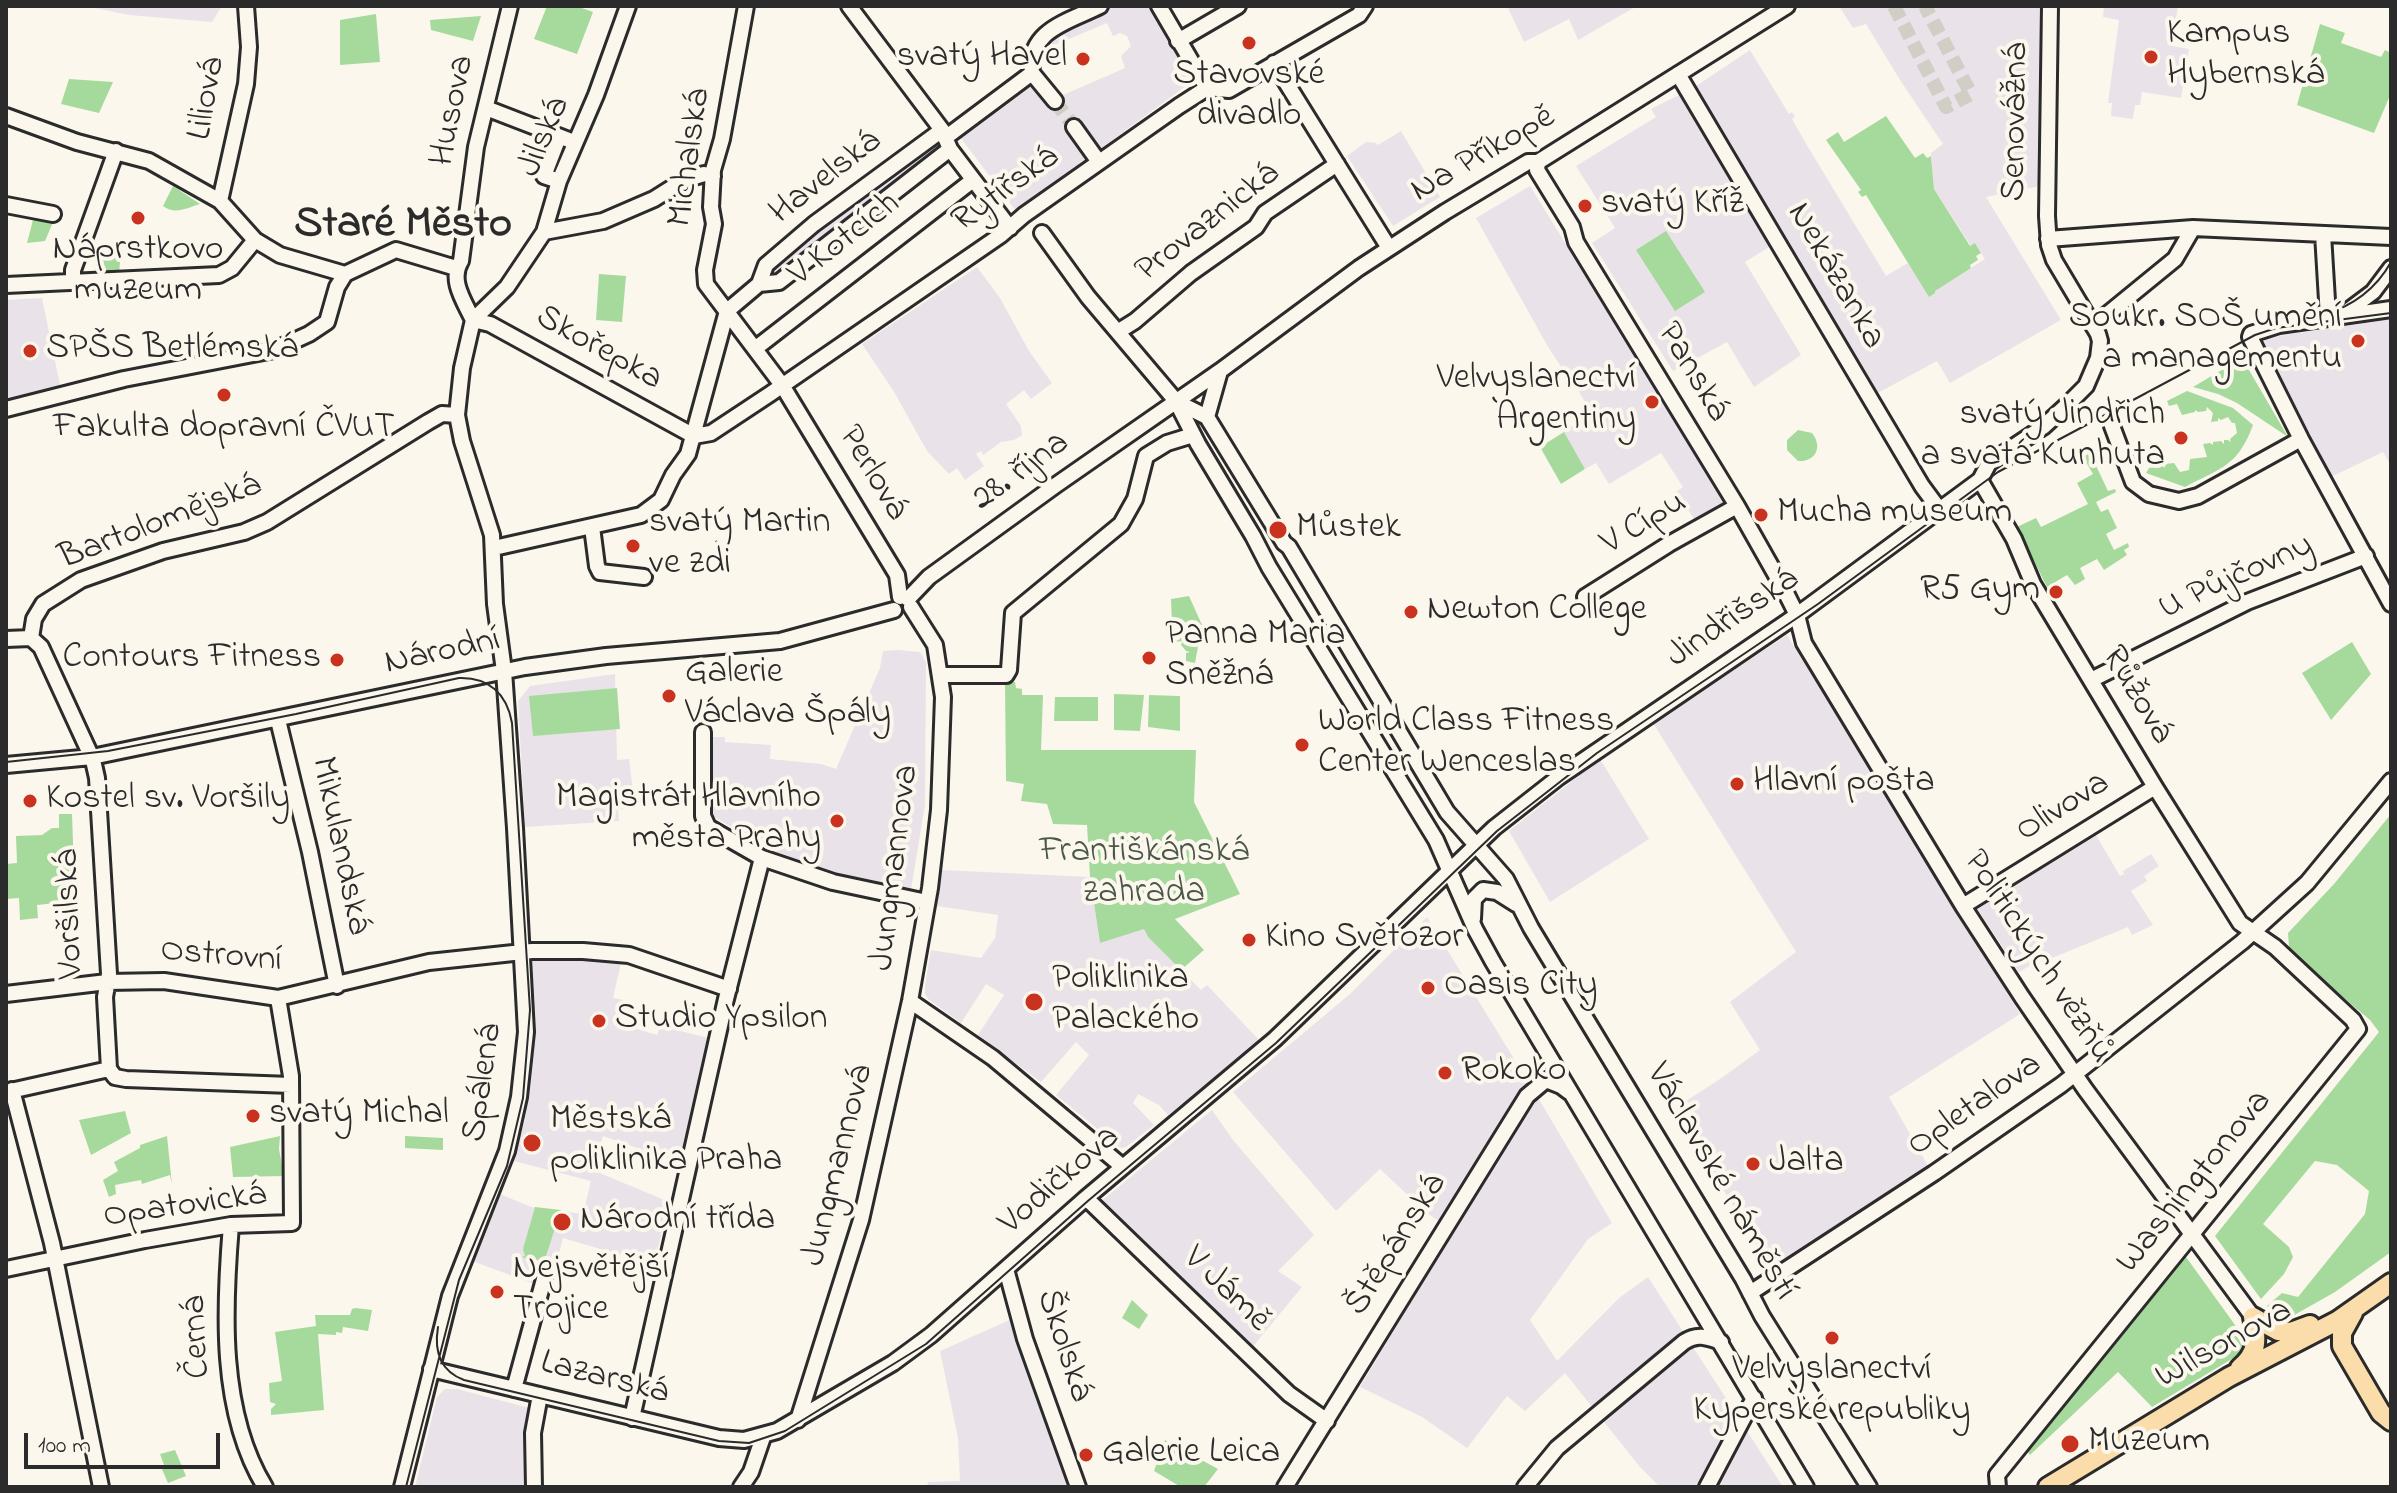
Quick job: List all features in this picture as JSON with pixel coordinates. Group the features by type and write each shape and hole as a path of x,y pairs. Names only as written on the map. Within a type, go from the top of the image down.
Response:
{"main road":[{"name":"Wilsonova","path":"2048,1487 2229,1377 2337,1321 2391,1283"},
{"path":"2354,1310 2342,1333 2342,1346 2381,1413 2391,1421"},
{"path":"2253,1317 2285,1332 2337,1321"},
{"path":"2229,1377 2253,1353 2256,1335 2253,1317"}],"street":[{"name":"Liliová","path":"220,201 246,84 249,47 246,6"},
{"name":"Husova","path":"473,320 456,284 456,268 461,261 476,147 510,6"},
{"name":"Jilská","path":"473,320 507,287 544,232 559,181 596,95 628,6"},
{"name":"Michalská","path":"746,6 713,176 711,207 714,224 705,277 709,289 756,348"},
{"path":"849,6 1010,228"},
{"path":"1055,101 1032,73 1033,49 1055,28 1100,6"},
{"path":"1159,6 1207,88"},
{"path":"1178,41 1238,6"},
{"name":"Rytířská","path":"694,436 711,433 782,385 1207,88 1229,90 1359,15 1365,6"},
{"name":"Na Příkopě","path":"1220,371 1389,248 1528,162 1538,162 1787,6"},
{"name":"Senovážná","path":"2048,239 2050,6"},
{"path":"1274,63 1389,248"},
{"name":"Havelská","path":"759,284 779,282 946,139 1032,73"},
{"name":"Nekázanka","path":"1678,74 1922,486 1939,509"},
{"path":"486,108 574,142"},
{"path":"6,116 77,142 149,161 220,201 255,240 280,255 345,274"},
{"path":"1074,127 1099,162"},
{"path":"559,137 544,176 559,181"},
{"name":"Havelská","path":"727,311 759,284 766,265 814,224 946,139"},
{"path":"73,281 73,270 116,151"},
{"name":"Panská","path":"1538,162 1537,170 1572,227 1576,242 1737,506 1797,615"},
{"name":"Provaznická","path":"1119,331 1191,273 1256,227 1265,213 1337,164"},
{"path":"544,232 603,221 654,199 683,181 704,174 713,176"},
{"name":"V Kotcích","path":"756,348 973,180"},
{"path":"6,205 53,214"},
{"path":"2193,228 2175,259 2093,326 2054,260 2048,239 2193,228 2391,237"},
{"path":"1042,233 1088,297 1176,401 1263,554 1436,840 1475,929 1806,1487"},
{"path":"2323,234 2335,316"},
{"path":"6,285 219,275 232,268 255,240"},
{"path":"6,409 124,379 274,350 327,322 337,287 345,274 396,250 456,268"},
{"path":"2335,316 2373,292 2391,268"},
{"path":"2391,309 2271,327 2251,334 2251,343 2391,604"},
{"path":"494,548 641,515 661,500 688,454 727,311"},
{"name":"Spálená","path":"402,1487 457,1278 507,1151 519,1097 525,1038 523,953 504,671 495,604 494,548 457,415 462,368 473,320"},
{"name":"Skořepka","path":"473,320 490,324 694,436"},
{"name":"Jindřišská","path":"1476,845 1559,777 1797,615 1980,480 1989,463 2043,427 2086,386 2100,350 2100,341 2093,326"},
{"name":"Perlová","path":"756,348 782,385 897,575 903,603"},
{"path":"1176,401 1220,371"},
{"path":"1176,401 1207,417 1220,371"},
{"name":"28. října","path":"903,603 936,572 1176,401"},
{"name":"Bartolomějská","path":"31,638 34,619 43,604 81,580 163,551 255,527 442,414 457,415"},
{"name":"Václavské náměstí","path":"1207,417 1289,547 1447,812 1506,879 1519,907 1762,1316 1869,1487"},
{"path":"2112,426 2133,482 2149,494 2179,501 2198,496 2301,439"},
{"path":"942,675 1006,675 1013,613 1121,524 1135,499 1146,456 1167,443 1193,435"},
{"name":"Růžová","path":"1980,480 2014,539 2033,584 2155,787 2240,923 2254,932"},
{"name":"V Cípu","path":"1585,597 1737,506"},
{"path":"592,527 600,572 644,577"},
{"path":"1263,554 1284,543"},
{"name":"U Půjčovny","path":"2091,680 2247,602 2366,556"},
{"name":"Národní","path":"6,765 92,757 504,671 606,656 760,645 799,637 903,603"},
{"name":"Jungmannova","path":"903,603 932,640 942,675 943,697 940,801 910,1001"},
{"name":"Politických vězňů","path":"1797,615 1804,643 1963,906 2075,1074 2253,1317"},
{"path":"6,639 31,638"},
{"name":"Voršilská","path":"31,638 45,652 92,757 97,778 109,974 105,997 109,1069"},
{"name":"Mikulandská","path":"278,720 310,852 337,986"},
{"path":"703,732 703,816 708,827 762,858 833,882 927,902"},
{"name":"Opletalova","path":"1750,1293 2011,1120 2075,1074 2254,932 2307,883 2391,781"},
{"name":"Olivova","path":"1963,906 2155,787"},
{"path":"1449,871 1476,845"},
{"path":"632,1418 729,989 762,858"},
{"name":"Vodičkova","path":"763,1437 798,1420 893,1363 931,1335 1086,1198 1275,1039 1449,871"},
{"path":"1475,929 1472,909 1479,892 1497,892 1519,907"},
{"name":"Washingtonova","path":"1998,1481 2059,1396 2358,1029 2353,1020 2319,988 2254,932"},
{"name":"Ostrovní","path":"6,994 107,982 164,981 278,998 429,962 583,951 620,954 729,989"},
{"name":"Opatovická","path":"6,1269 231,1225 292,1223 291,1085 278,998"},
{"path":"910,1001 993,1058 1123,1167"},
{"name":"Jungmannová","path":"798,1420 861,1220 910,1001"},
{"path":"101,1487 55,1259 9,1091 109,1069 115,1077 126,1079 291,1085"},
{"name":"Štěpánská","path":"1285,1487 1527,1096 1541,1081 1551,1081 1569,1093 1579,1105"},
{"name":"V Jámě","path":"1086,1198 1289,1394 1327,1421"},
{"name":"Černá","path":"231,1225 225,1284 234,1410 243,1442 265,1487"},
{"name":"Školská","path":"1006,1269 1025,1339 1078,1487"},
{"path":"514,1389 544,1279"},
{"path":"1525,1487 1557,1448 1684,1342 1704,1336 1721,1342"},
{"name":"Lazarská","path":"431,1369 719,1438 744,1440 763,1437"},
{"path":"534,1487 533,1433 540,1395"},
{"path":"1707,1487 1754,1398"},
{"path":"741,1487 751,1472 763,1437"}],"shaded area":[{"path":"85,6 222,6 212,22 129,15"},
{"path":"1151,6 1194,80 1016,211 960,137 1042,75 1055,92 1063,95 1125,68 1121,56 1131,46 1127,36 1120,33 1113,36 1107,23 1052,46 1046,38 1103,9"},
{"path":"1507,6 1637,6 1578,40 1569,19 1524,42"},
{"path":"1839,6 2042,6 2044,185 1986,197 2061,320 1950,383 1937,361 1874,395 1774,244 1745,262 1801,355 1754,387 1727,342 1673,371 1592,243 1615,228 1576,166 1656,117 1651,109 1693,88 1750,50 1789,114 1792,112 1795,117 1792,119 1805,142 1886,276 1908,263 1934,291 1985,259 1975,243 1971,246 1934,189 1931,153 1943,144 1866,24 1853,28"},
{"name":"Kampus Hybernská","path":"2104,6 2178,6 2172,46 2189,49 2181,98 2142,92 2140,105 2135,105 2133,119 2111,116 2112,103 2108,103 2119,20 2103,17"},
{"path":"1401,131 1440,197 1393,226 1347,156 1366,142 1378,145"},
{"path":"941,137 948,146 776,277 770,269"},
{"path":"1530,186 1729,501 1697,523 1676,492 1683,487 1661,453 1609,484 1596,463 1585,469 1563,432 1591,413 1568,372 1565,373 1547,345 1476,218"},
{"path":"977,267 1000,298 1029,351 1052,383 1031,399 1024,390 1006,404 1021,426 1022,435 1001,442 983,455 981,451 976,454 984,466 965,480 957,468 949,474 927,451 893,390 862,344"},
{"name":"SPŠS Betlémská","path":"42,298 61,390 6,402 6,300"},
{"path":"2391,319 2391,466 2383,452 2329,478 2255,344 2259,339"},
{"path":"1787,635 2020,1014 1889,1097 1928,1166 1771,1268 1674,1109 1760,1050 1730,1002 1796,952 1653,723"},
{"path":"883,651 920,652 926,662 925,805 910,895 861,886 771,852 710,814 707,808 711,737 725,737 725,742 771,745 770,759 821,764 836,769 880,668"},
{"path":"615,674 617,760 629,759 635,808 618,809 619,821 525,827 518,701 530,686"},
{"path":"1600,759 1649,839 1550,902 1509,831"},
{"path":"2093,830 2120,876 2151,854 2159,866 2144,876 2147,881 2131,891 2153,925 2132,935 2128,927 2036,962 2019,972 1975,905"},
{"path":"942,870 1090,877 1100,943 1144,928 1148,937 1201,990 1207,985 1260,1041 1168,1115 1159,1105 1138,1094 1133,1103 1154,1125 1121,1148 1056,1095 1089,1055 1076,1042 1041,1082 978,1035 1004,995 986,984 961,1023 928,999 925,985 931,950 981,958 995,938 998,915 937,906"},
{"path":"1427,917 1612,1223 1588,1239 1530,1320 1557,1361 1619,1298 1648,1277 1783,1487 1660,1487 1640,1467 1565,1373 1525,1411 1507,1396 1467,1448 1422,1417 1360,1387 1454,1230 1428,1214 1380,1169 1336,1211 1233,1092 1350,994"},
{"path":"532,955 583,957 621,963 613,998 623,1000 621,1024 657,1035 660,1026 709,1038 680,1163 603,1136 599,1150 595,1171 669,1202 653,1268 648,1263 563,1238 545,1307 542,1307 540,1286 472,1261 500,1194 531,1207 583,1214 591,1181 514,1161 525,1120 534,1024"},
{"path":"1212,1110 1233,1140 1314,1235 1278,1271 1302,1287 1250,1350 1099,1203"},
{"path":"1014,1318 1071,1483 1057,1487 927,1487 928,1482 960,1481 958,1438 940,1351"},
{"path":"445,1389 457,1389 541,1411 542,1487 415,1487 437,1397"}],"green space":[{"path":"547,6 576,6 593,12 577,54 534,39"},
{"path":"376,14 380,62 340,65 340,20"},
{"path":"481,16 473,41 431,30 430,20"},
{"path":"2320,24 2345,33 2341,43 2381,57 2385,50 2391,53 2391,93 2374,133 2297,105"},
{"path":"69,79 113,82 99,113 61,104"},
{"path":"1886,116 1915,158 1923,153 1927,158 1931,156 1934,189 1970,246 1975,243 1981,253 1976,256 1978,260 1970,265 1971,268 1929,297 1866,195 1862,197 1858,192 1861,190 1826,140 1838,132 1844,142"},
{"path":"173,186 200,204 177,210 163,206"},
{"path":"34,216 53,222 45,241 27,243"},
{"path":"1666,231 1705,292 1675,311 1636,250"},
{"path":"94,245 121,250 119,274 102,274 95,268"},
{"path":"599,274 626,276 622,322 596,320"},
{"path":"2242,358 2288,437 2237,403 2193,387"},
{"path":"2187,391 2233,408 2253,425 2234,458 2185,487 2146,473 2149,468 2162,465 2165,468 2165,464 2174,463 2180,472 2189,470 2190,459 2207,457 2203,444 2213,445 2213,442 2221,441 2224,444 2224,440 2231,442 2230,439 2237,433 2235,423 2228,417 2211,422 2213,413 2207,407 2206,411 2195,410 2182,415 2177,404 2169,406 2167,401"},
{"path":"1798,430 1812,433 1817,443 1816,453 1804,461 1798,461 1787,450 1787,440"},
{"path":"1564,432 1585,469 1561,484 1540,447"},
{"path":"2090,453 2108,491 2115,489 2116,492 2096,502 2101,512 2108,509 2117,528 2106,534 2114,550 2128,543 2129,547 2124,550 2127,555 2104,570 2097,559 2080,568 2085,579 2075,585 2067,575 2047,587 2017,527 2036,518 2041,527 2088,504 2077,483 2093,474 2083,457"},
{"path":"1189,596 1202,625 1195,663 1186,661 1186,653 1190,652 1181,645 1183,641 1174,642 1180,639 1181,630 1175,623 1172,625 1171,599"},
{"path":"2352,642 2371,674 2331,720 2302,673"},
{"name":"Františkánská zahrada","path":"1005,682 1015,682 1016,688 1022,689 1022,695 1043,695 1041,750 1196,750 1194,802 1240,894 1175,919 1204,950 1181,970 1144,929 1100,943 1090,877 1087,825 1053,824 1047,804 1021,801 1024,784 1006,781"},
{"path":"617,688 620,729 533,736 529,696"},
{"path":"1114,694 1144,695 1140,731 1114,730"},
{"path":"1149,695 1180,696 1180,731 1148,727"},
{"path":"1055,697 1098,697 1098,721 1054,721"},
{"path":"59,814 72,814 75,901 37,905 38,918 20,920 19,898 6,899 6,864 17,863 16,836 42,835 52,828 59,828"},
{"path":"2391,814 2391,1252 2335,1292 2283,1319 2267,1306 2282,1293 2298,1297 2365,1214 2369,1191 2337,1165 2315,1161 2263,1224 2289,1247 2293,1257 2284,1274 2261,1299 2215,1236 2379,1032 2370,1020 2296,958 2289,947 2288,933 2334,884"},
{"path":"125,1111 131,1133 91,1155 79,1120"},
{"path":"167,1136 172,1185 170,1175 142,1184 141,1180 115,1185 116,1194 109,1197 103,1180 118,1171 114,1162 140,1148 140,1145"},
{"path":"280,1136 284,1176 233,1177 230,1147"},
{"path":"405,1136 443,1138 443,1150 405,1148"},
{"path":"535,1207 561,1210 543,1265 522,1257 525,1256 523,1249"},
{"path":"2186,1257 2243,1336 2244,1345 2240,1354 2152,1407 2118,1372 2030,1455 2028,1452"},
{"path":"1132,1300 1148,1315 1139,1329 1122,1318"},
{"path":"355,1308 372,1310 368,1331 343,1327 342,1333 336,1332 336,1335 318,1334 324,1410 271,1415 271,1409 276,1404 270,1402 269,1383 282,1381 275,1332 316,1326 315,1315 350,1315"},
{"path":"1165,1440 1218,1469 1204,1487 1181,1487 1154,1471"},
{"path":"175,1450 186,1476 168,1483 161,1467 164,1465 160,1454"}],"tunnel":[{"path":"1894,6 1946,107 1971,94 1925,6"},
{"path":"1055,101 1074,127"}],"tram line":[{"path":"2323,315 2363,295 2391,262"},
{"path":"438,1327 440,1359 449,1371 464,1380 719,1441 749,1443 785,1431 926,1344 1089,1200 1276,1043 1497,831 1597,753 1818,604 1998,472 2255,335 2276,328 2391,313"},
{"path":"6,762 108,751 459,678 488,684 506,704 512,723 530,1010 523,1098 507,1166 459,1280 406,1487"}],"place":[{"name":"Stavovské divadlo","path":"1249,43"},
{"name":"Kampus Hybernská","path":"2151,57"},
{"name":"svatý Havel","path":"1083,59"},
{"name":"svatý Kříž","path":"1585,206"},
{"name":"Náprstkovo muzeum","path":"138,218"},
{"name":"Soukr. SOŠ umění a managementu","path":"2358,341"},
{"name":"SPŠS Betlémská","path":"30,351"},
{"name":"Fakulta dopravní ČVUT","path":"224,395"},
{"name":"Velvyslanectví Argentiny","path":"1652,402"},
{"name":"svatý Jindřich a svatá Kunhuta","path":"2181,438"},
{"name":"Mucha museum","path":"1761,515"},
{"name":"Můstek","path":"1278,530"},
{"name":"svatý Martin ve zdi","path":"633,546"},
{"name":"R5 Gym","path":"2056,592"},
{"name":"Newton College","path":"1411,612"},
{"name":"Panna Maria Sněžná","path":"1149,658"},
{"name":"Contours Fitness","path":"337,660"},
{"name":"Galerie Václava Špály","path":"669,696"},
{"name":"World Class Fitness Center Wenceslas","path":"1302,745"},
{"name":"Hlavní pošta","path":"1737,784"},
{"name":"Kostel sv. Voršily","path":"30,801"},
{"name":"Magistrát Hlavního města Prahy","path":"837,821"},
{"name":"Kino Světozor","path":"1249,940"},
{"name":"Oasis City","path":"1428,988"},
{"name":"Poliklinika Palackého","path":"1034,1002"},
{"name":"Studio Ypsilon","path":"599,1021"},
{"name":"Rokoko","path":"1445,1073"},
{"name":"svatý Michal","path":"253,1116"},
{"name":"Městská poliklinika Praha","path":"532,1143"},
{"name":"Jalta","path":"1753,1164"},
{"name":"Národní třída","path":"562,1222"},
{"name":"Nejsvětější Trojice","path":"497,1292"},
{"name":"Velvyslanectví Kyperské republiky","path":"1832,1338"},
{"name":"Muzeum","path":"2070,1444"},
{"name":"Galerie Leica","path":"1086,1455"}],"district":[{"name":"Staré Město","path":"403,228"}]}
